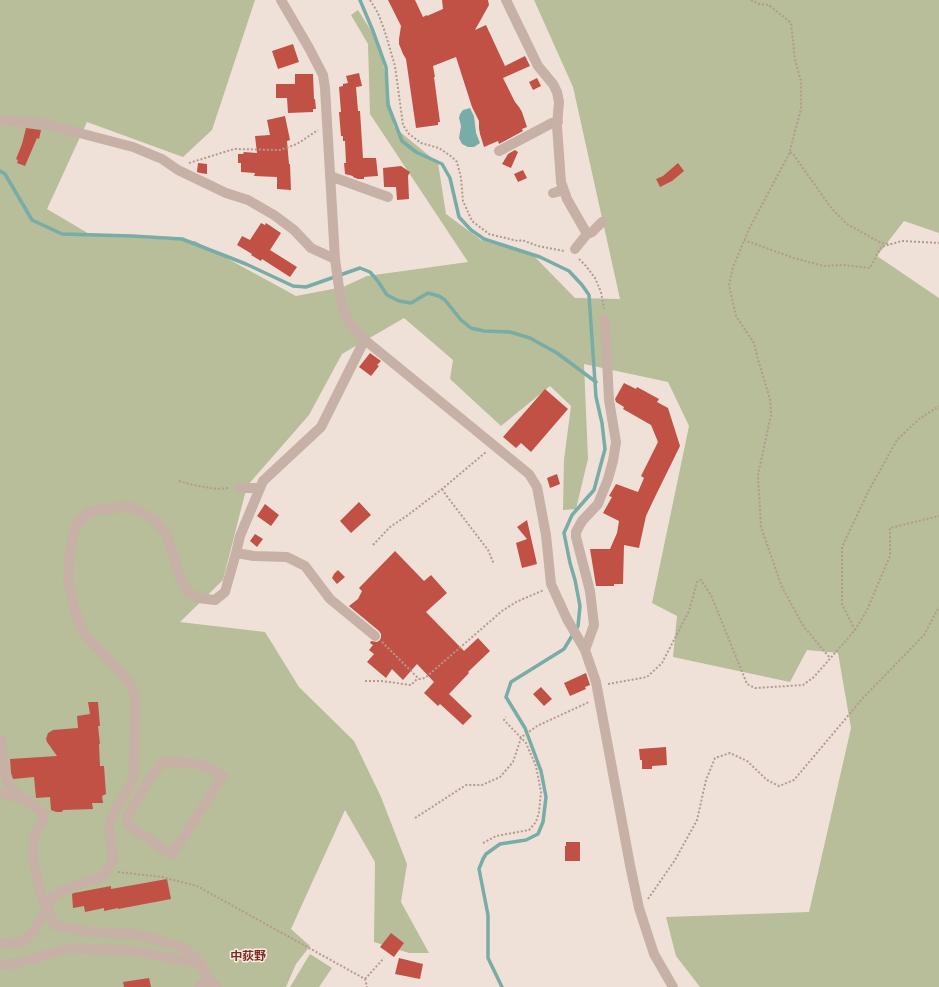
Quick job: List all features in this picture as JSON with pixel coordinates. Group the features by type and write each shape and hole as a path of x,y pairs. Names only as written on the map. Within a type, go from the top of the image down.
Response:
{"street":[{"path":"281,0 309,48 322,75 325,88 335,262 341,302 346,317 360,336 494,444 529,474 537,487 546,535 551,584 571,626 585,650 597,686 639,908 654,954 673,987"},
{"path":"506,0 538,66 553,84 557,92 559,102 558,122 561,182 567,199 578,243 602,222"},
{"path":"0,120 45,124 133,147 162,159 178,170 226,193 248,200 274,215 294,230 311,248 335,262"},
{"path":"499,150 552,123 558,122"},
{"path":"330,176 388,197"},
{"path":"553,193 563,188"},
{"path":"585,650 594,625 590,591 576,532 582,521 598,504 608,479 616,442 609,400 605,319"},
{"path":"0,943 24,941 38,924 53,897 66,889 105,875 113,860 109,825 115,811 134,778 135,697 130,684 83,632 74,611 68,580 70,553 74,531 79,521 89,512 127,506 155,520 167,535 180,578 188,592 198,598 215,600 225,592 240,536 263,481 321,426 365,340"},
{"path":"240,488 260,488"},
{"path":"236,553 254,556 287,557 305,566 330,599 375,636"},
{"path":"1,739 5,774 8,784 16,794 43,814 44,820 36,831 33,840 33,857 40,892 55,925 87,932 136,934 184,948 201,964 208,978 216,987"},
{"path":"162,762 202,764 222,776 172,855 128,825 127,817 138,797 162,762"},
{"path":"126,792 138,797"},
{"path":"0,793 25,800"},
{"path":"0,964 19,963 69,948 137,951 201,964"},
{"path":"199,987 208,978"}],"path":[{"path":"370,0 378,13 386,32 395,66 403,125 409,134 422,143 439,148 457,162 461,178 463,201 472,221 489,234 518,241 522,240 538,246 562,250 578,243 586,266 595,278 601,292 605,319"},
{"path":"751,0 759,4 768,5 790,23 795,60 801,81 801,109 790,152 749,229 733,267 729,285 736,316 754,343 770,399 771,415 758,474 761,527 782,587 804,628 830,658"},
{"path":"178,170 184,165 234,150 280,150 297,144 326,125"},
{"path":"790,152 793,154 832,209 847,224 881,243 893,244"},
{"path":"744,240 794,258 823,266 843,265 870,268 881,248 902,241 939,242"},
{"path":"854,630 842,604 842,547 868,492 897,440 919,419 939,406"},
{"path":"373,545 390,527 442,489 494,444"},
{"path":"179,481 192,485 217,489 240,488"},
{"path":"442,489 488,550 494,564"},
{"path":"597,686 647,677 662,663 689,611 697,582 701,580 711,596 747,684 755,688 803,685 814,677 854,630 867,610 890,556 890,528 939,516"},
{"path":"375,636 418,678 425,678 502,611 516,602 552,587"},
{"path":"639,908 645,904 675,860 697,820 706,780 715,758 730,752 747,761 767,780 779,786 794,780 863,698 924,635 939,607"},
{"path":"365,681 382,680 411,685 418,678"},
{"path":"415,818 466,784 482,785 500,777 513,762 522,737 537,726 599,697"},
{"path":"482,843 496,836 529,830 536,822 540,812 541,792 536,766 526,743 522,737 504,720 506,717"},
{"path":"107,871 162,877 197,886 365,978 367,987"},
{"path":"365,978 384,958"}],"green space":[{"path":"0,0 255,0 212,130 183,157 87,122 47,209 91,235 195,241 296,296 343,287 367,276 468,262 370,114 368,44 351,15 358,10 380,45 394,127 438,163 446,214 481,240 533,255 575,298 620,299 573,87 534,0 939,0 939,233 904,221 877,256 939,298 939,987 700,987 676,956 666,917 809,912 851,728 838,653 807,650 790,682 673,657 677,616 652,603 689,426 668,382 584,364 588,459 576,509 563,510 564,460 571,406 550,386 501,426 450,379 453,360 404,318 342,354 309,415 247,486 223,580 180,622 265,632 299,687 354,741 381,797 407,864 401,902 429,953 409,953 374,942 375,862 345,810 291,929 310,946 296,964 286,987 0,987"},
{"path":"310,954 332,968 319,987 290,987"}],"water":[{"path":"470,108 474,116 476,133 480,143 474,147 468,147 462,144 459,138 461,126 459,118 460,114 463,110"}],"building":[{"path":"388,0 415,0 423,17 443,9 442,0 488,0 489,5 475,30 486,25 505,66 525,56 530,66 503,78 515,102 522,112 527,127 522,129 523,131 499,144 498,141 484,147 480,134 479,121 472,107 456,57 433,66 440,122 438,122 438,125 416,128 406,59 399,44 401,26"},
{"path":"293,44 299,62 278,69 272,51"},
{"path":"359,73 362,86 356,87 358,111 360,111 363,158 376,158 378,176 364,177 364,179 358,179 345,174 345,141 343,141 343,136 341,136 339,112 341,112 339,87 348,83 346,76"},
{"path":"295,74 313,74 316,109 313,109 313,112 288,113 287,98 276,98 276,84 295,84"},
{"path":"537,78 541,86 533,90 529,82"},
{"path":"285,116 290,140 287,141 291,190 277,189 277,177 254,176 255,173 241,172 241,163 238,163 238,154 243,154 244,152 257,153 255,136 270,135 267,120"},
{"path":"26,128 41,130 39,139 37,138 25,166 17,163 18,160 16,159"},
{"path":"515,150 518,152 511,168 502,164 508,154"},
{"path":"198,163 207,164 207,174 197,172"},
{"path":"678,163 684,171 672,181 660,187 656,179 663,176"},
{"path":"401,166 410,172 408,176 409,199 397,200 396,187 384,187 383,168"},
{"path":"523,170 527,178 518,182 514,174"},
{"path":"261,223 265,225 266,223 281,233 270,250 297,267 290,277 262,259 261,261 251,255 252,254 237,245 242,236 250,240"},
{"path":"370,353 381,361 371,376 359,367"},
{"path":"624,383 636,389 637,387 659,399 657,402 668,408 680,446 646,516 639,548 624,545 623,584 614,584 614,586 596,586 590,549 610,549 617,533 619,521 603,513 612,497 609,496 616,484 638,492 644,478 641,476 658,442 651,425 623,409 624,407 616,402 615,399"},
{"path":"545,389 568,409 531,452 521,443 516,448 503,437"},
{"path":"557,474 560,484 550,488 547,478"},
{"path":"359,502 371,515 351,533 340,521"},
{"path":"265,504 279,515 271,526 257,516"},
{"path":"527,520 537,564 522,568 516,543 527,539 517,527"},
{"path":"255,534 263,539 257,547 250,541"},
{"path":"395,551 424,581 431,575 447,593 426,612 464,651 478,638 490,651 468,672 469,673 449,694 472,716 463,725 440,704 438,706 424,693 434,682 417,664 403,680 392,669 386,678 367,662 374,654 369,650 373,645 370,643 371,641 377,642 380,640 381,634 349,606 358,599 362,591 359,588"},
{"path":"338,570 345,577 337,584 332,578"},
{"path":"586,673 590,685 585,687 586,689 570,696 564,683"},
{"path":"541,687 552,699 544,706 533,694"},
{"path":"88,702 98,702 100,726 98,726 100,766 104,766 106,794 102,796 103,803 92,803 93,809 63,810 62,812 56,812 51,810 50,797 36,798 34,777 13,779 10,759 57,756 47,742 46,739 48,733 53,730 78,728 77,716 90,714"},
{"path":"666,747 667,765 652,766 652,769 642,769 642,760 640,760 639,749"},
{"path":"566,842 580,842 580,861 565,861"},
{"path":"167,879 171,899 104,911 104,908 85,912 84,906 73,908 72,894 74,893 111,886 111,889"},
{"path":"391,933 404,943 394,957 380,947"},
{"path":"399,958 423,964 420,979 395,974"},
{"path":"149,978 151,987 124,987 123,982"}],"waterway":[{"path":"360,0 386,67 388,105 402,141 416,152 442,164 450,178 459,217 471,230 484,239 540,257 569,271 589,295 596,397 602,423 605,449 594,490 572,515 564,533 580,606 578,626 564,649 511,682 506,697 525,728 541,771 546,797 543,822 538,834 526,840 500,844 486,854 479,869 488,915 488,958 502,987"},
{"path":"0,171 5,174 32,220 62,234 182,239 246,264 293,286 306,287 360,268 370,272 387,295 399,301 411,303 428,293 439,296 445,300 461,320 471,328 484,331 510,332 530,338 557,353 596,382"}],"district":[{"name":"中荻野","path":"248,957"}]}
